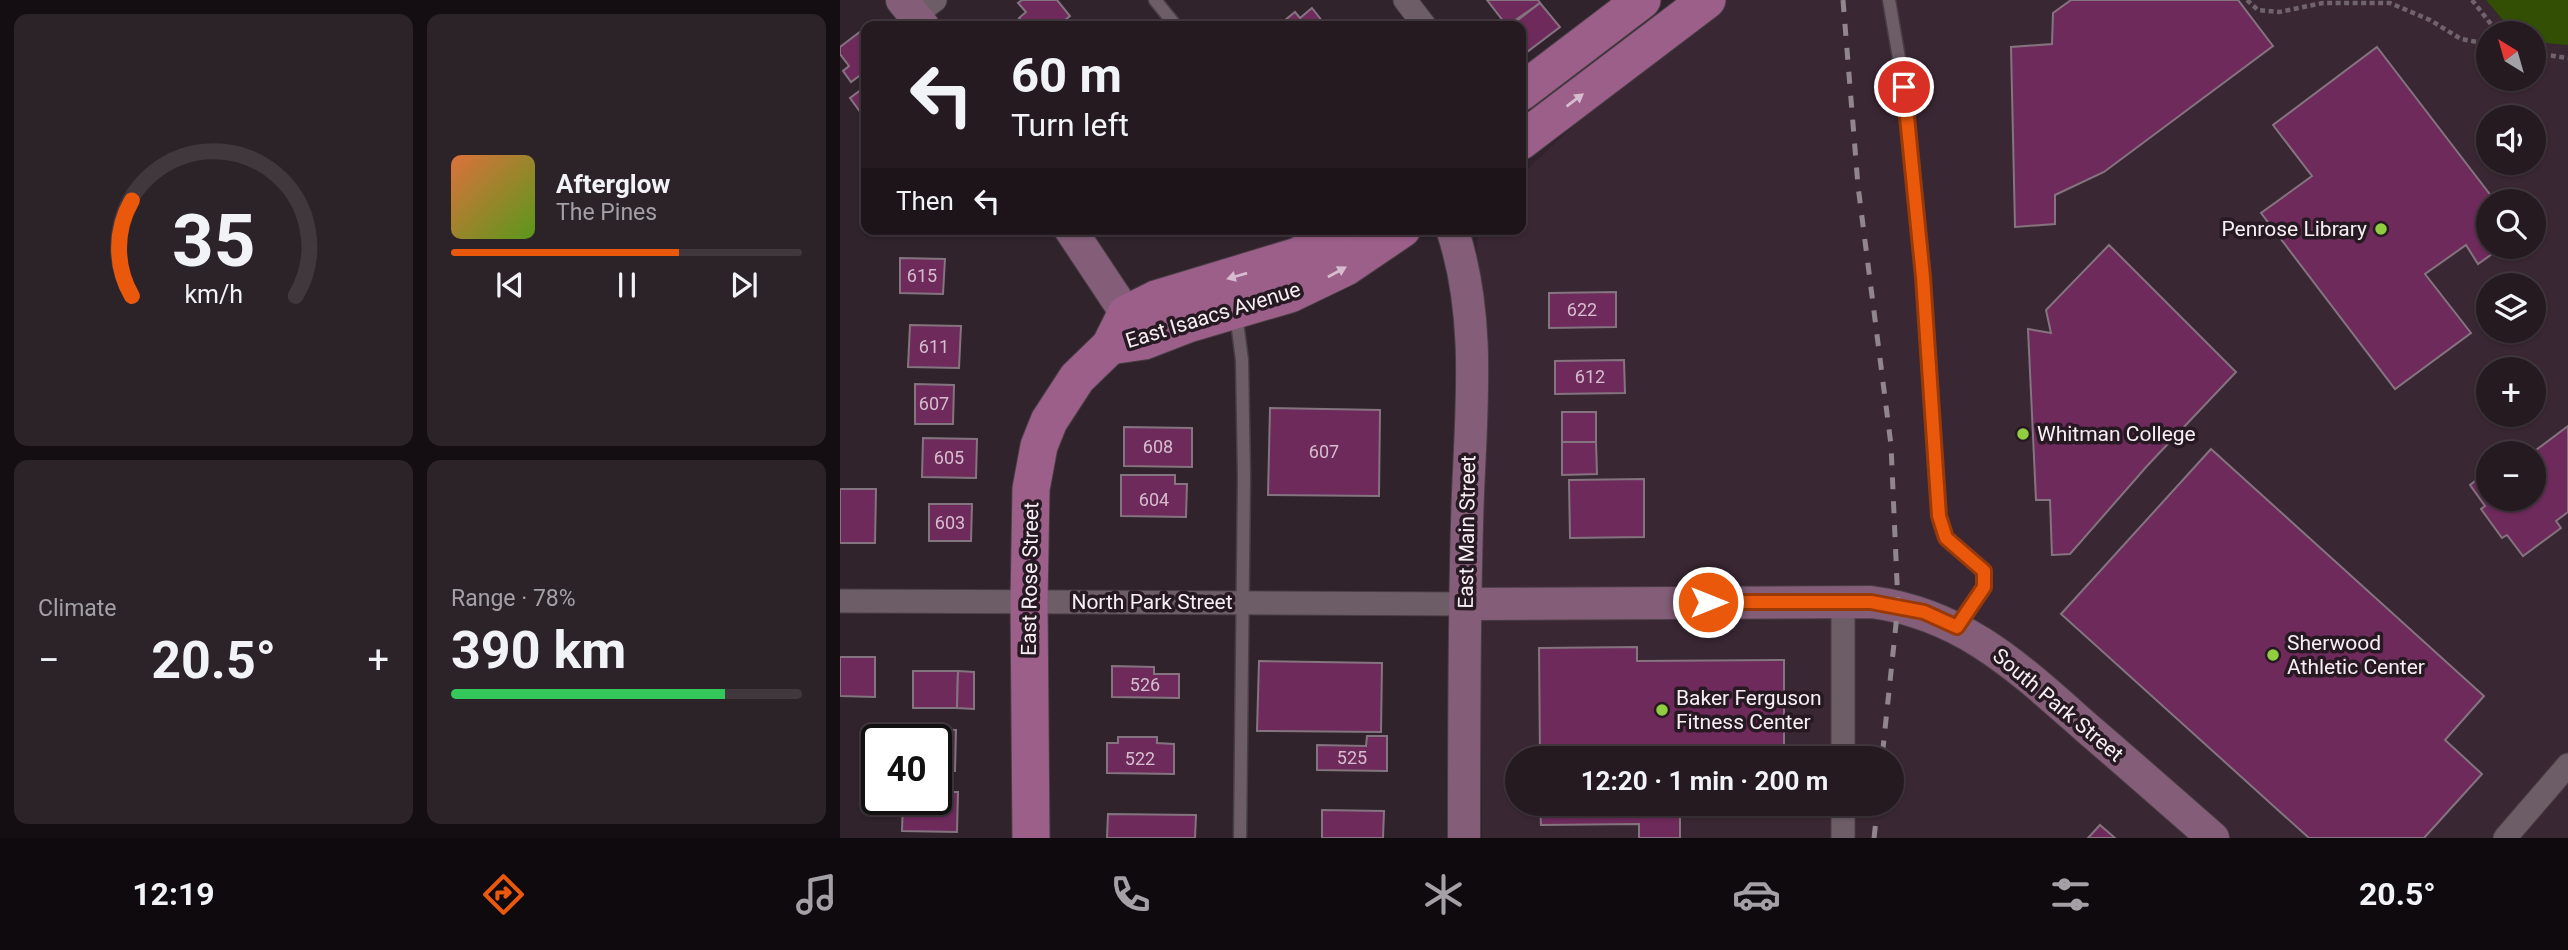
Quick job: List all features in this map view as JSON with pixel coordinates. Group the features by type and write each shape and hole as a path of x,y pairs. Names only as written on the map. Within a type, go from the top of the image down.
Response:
{"main road":[{"path":"1526,88 1642,0"},
{"path":"1526,137 1707,0"},
{"name":"East Isaacs Avenue","path":"1126,334 1156,299 1283,262 1313,248 1332,235"},
{"name":"East Isaacs Avenue","path":"1126,334 1169,330 1290,293 1319,281 1392,235"},
{"name":"East Rose Street","path":"1031,838 1031,489 1039,446 1062,398 1085,369 1126,334"}],"street":[{"path":"1405,0 1421,21"},
{"path":"1073,235 1126,334"},
{"name":"East Main Street","path":"1454,235 1467,283 1471,323 1465,604 1464,838"},
{"name":"North Park Street","path":"840,601 1465,604"},
{"path":"1843,601 1843,746"},
{"name":"South Park Street","path":"1465,604 1843,601 1898,606 1924,612 1957,627 2013,663 2213,838"},
{"path":"2505,838 2568,765"},
{"path":"1843,816 1843,838"}],"lane":[{"path":"1155,0 1171,21"},
{"path":"1889,0 1904,87 1922,264 1939,516 1946,538 1984,571 1984,587 1957,627"},
{"path":"1235,310 1242,360 1244,603 1241,838"}],"path":[{"path":"2247,0 2258,10 2279,12 2323,3 2389,2 2430,20 2461,39 2476,42"},
{"path":"2472,0 2489,21"},
{"path":"2546,55 2568,58"}],"shaded area":[{"name":"Whitman College","path":"1708,0 2568,0 2568,838 1482,838 1477,235 1526,235 1526,170"}],"green space":[{"path":"2486,0 2568,0 2568,45 2546,43 2546,21 2504,21"}],"building":[{"path":"1022,0 1057,0 1070,16 1064,21 1022,21 1019,18 1026,12 1018,3"},
{"path":"1487,0 1538,0 1540,3 1514,21 1503,21"},
{"path":"2071,0 2238,0 2273,46 2104,172 2055,195 2055,224 2015,227 2011,47 2052,44 2053,13"},
{"path":"1540,3 1560,27 1527,52 1526,21 1517,21"},
{"path":"1312,8 1322,21 1284,21 1295,12 1300,18"},
{"path":"861,31 861,75 851,82 843,71 849,66 840,54 840,47"},
{"name":"Penrose Library","path":"2377,47 2486,189 2476,189 2476,259 2485,259 2478,264 2466,245 2425,274 2471,333 2395,389 2261,213 2312,176 2273,125"},
{"path":"861,90 861,113 850,98"},
{"path":"2109,245 2236,372 2147,466 2070,554 2052,555 2050,500 2036,500 2028,329 2051,333 2046,310"},
{"path":"900,258 945,259 943,294 900,293"},
{"path":"1616,292 1616,327 1549,328 1549,293"},
{"path":"910,325 961,326 959,368 908,367"},
{"path":"1624,360 1625,393 1555,394 1555,361"},
{"path":"915,384 954,385 953,424 915,424"},
{"path":"1270,408 1380,410 1379,496 1268,495"},
{"path":"1562,412 1596,412 1596,442 1562,442"},
{"path":"2568,426 2568,512 2556,521 2561,528 2523,556 2507,535 2502,538 2482,511 2546,511 2546,442"},
{"path":"1124,427 1192,428 1192,467 1124,466"},
{"path":"923,438 977,439 976,478 922,477"},
{"path":"1562,442 1596,442 1597,474 1562,475"},
{"name":"Sherwood Athletic Center","path":"2211,449 2484,696 2445,740 2482,774 2424,838 2309,838 2061,614"},
{"path":"1121,475 1175,475 1175,484 1187,484 1186,517 1121,516"},
{"path":"1644,479 1644,537 1570,538 1569,480"},
{"path":"2476,480 2476,493 2470,485"},
{"path":"840,489 876,489 875,543 840,543"},
{"path":"929,504 972,504 971,541 929,541"},
{"name":"Baker Ferguson Fitness Center","path":"1637,647 1637,661 1784,660 1784,746 1540,746 1539,648"},
{"path":"840,657 875,657 875,697 840,696"},
{"path":"1259,661 1382,663 1381,732 1257,731"},
{"path":"1112,666 1154,667 1154,674 1179,674 1179,698 1112,697"},
{"path":"913,671 958,671 957,708 913,708"},
{"path":"958,671 974,672 974,709 957,708"},
{"path":"952,730 956,730 955,771 952,771"},
{"path":"1367,736 1387,736 1387,771 1317,770 1317,745 1366,746"},
{"path":"1118,737 1157,737 1157,743 1174,744 1174,774 1107,773 1107,743 1118,743"},
{"path":"952,792 958,792 957,832 902,831 903,815 952,815"},
{"path":"1322,810 1384,811 1383,838 1322,838"},
{"path":"1108,814 1196,815 1195,838 1107,838"},
{"path":"1541,816 1680,816 1680,838 1639,838 1639,824 1541,825"},
{"path":"2100,825 2115,838 2088,838"}],"railway":[{"path":"1843,0 1858,186 1891,445 1898,605 1883,746"},
{"path":"1874,838 1877,816"}],"place":[{"name":"Penrose Library","path":"2381,229"},
{"name":"Whitman College","path":"2023,434"},
{"name":"Sherwood Athletic Center","path":"2273,655"},
{"name":"Baker Ferguson Fitness Center","path":"1662,710"}],"route":[{"path":"1708,602 1871,602 1924,612 1957,627 1984,587 1984,571 1946,538 1939,516 1923,277 1904,87"}]}
